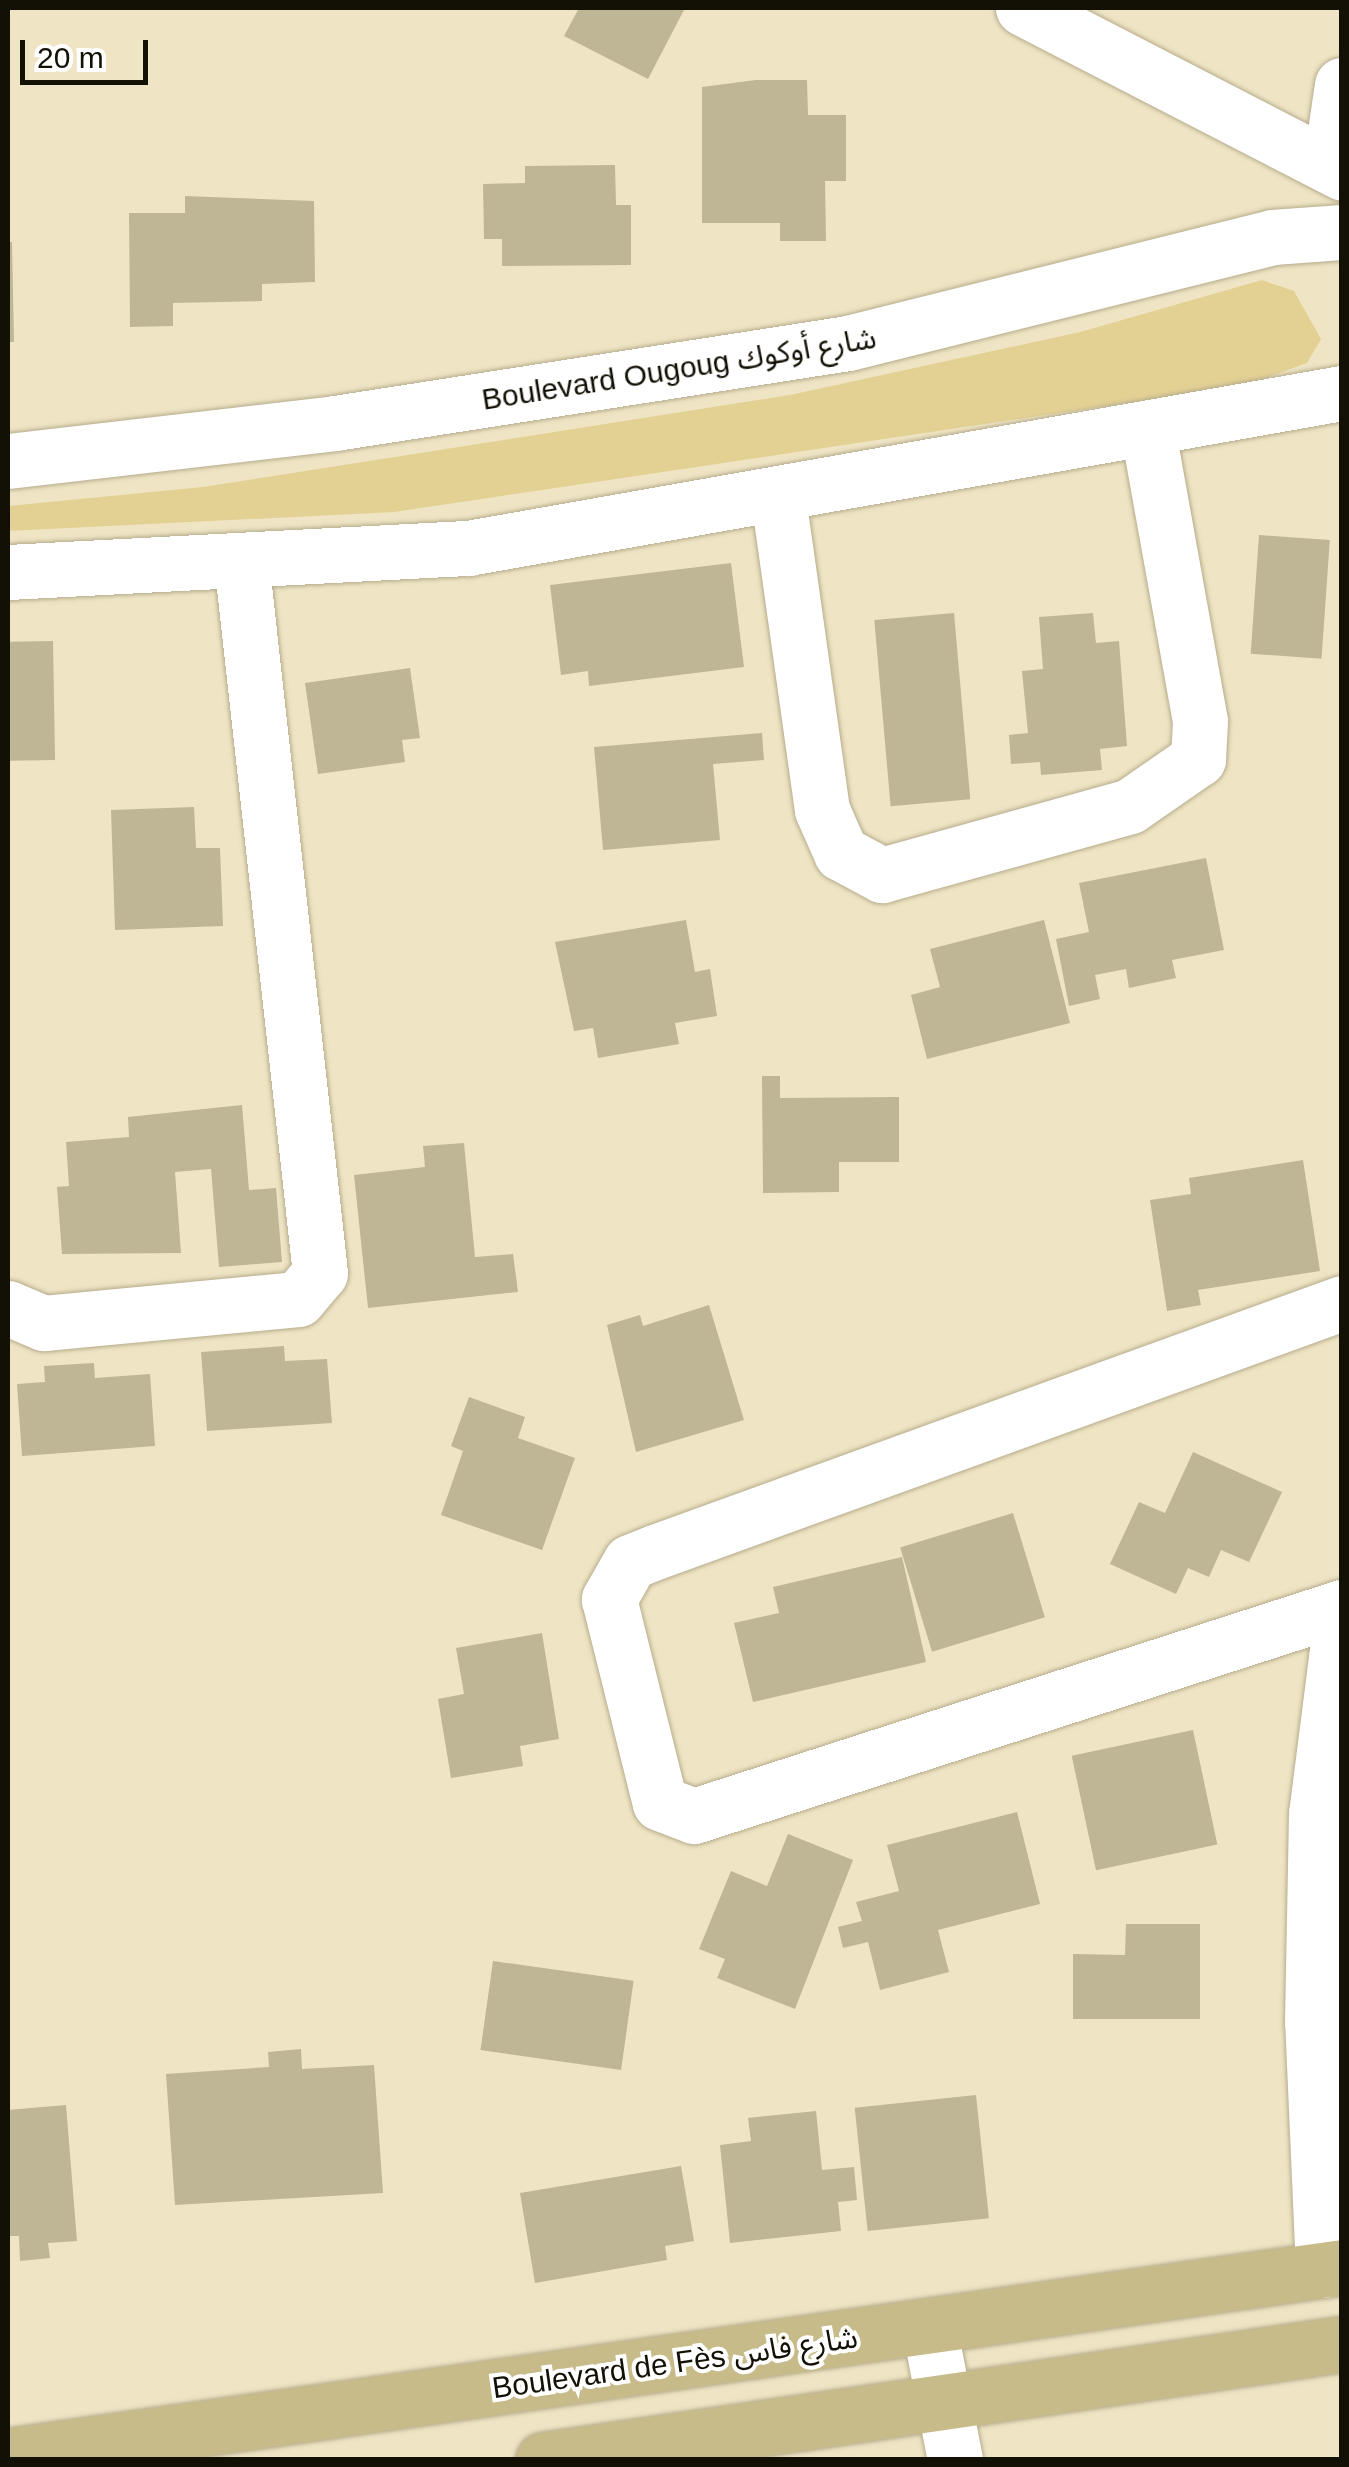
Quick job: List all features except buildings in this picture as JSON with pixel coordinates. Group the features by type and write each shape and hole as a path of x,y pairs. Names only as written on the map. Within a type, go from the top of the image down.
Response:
{"main road":[{"name":"Boulevard de Fès شارع فاس","path":"8,2456 1332,2268"},
{"path":"543,2460 1342,2344"}],"street":[{"path":"1023,8 1336,169 1342,85"},
{"name":"Boulevard Ougoug شارع أوكوك","path":"8,461 335,423 848,343 1272,236 1342,232"},
{"path":"8,572 468,548 1148,432 1342,392"},
{"path":"778,497 822,810 842,852 882,875 1130,806 1198,759 1200,722 1148,432"},
{"path":"8,1308 44,1323 298,1299 320,1273 241,560"},
{"path":"1332,2268 1327,2019 1316,1814 1342,1610 694,1816 660,1804 609,1599 630,1562 654,1552 1342,1303"},
{"path":"929,2326 955,2460"}],"shaded area":[{"path":"1262,280 1294,291 1321,339 1307,363 1247,385 394,512 8,531 8,506 203,487 790,395 1080,332"}]}
